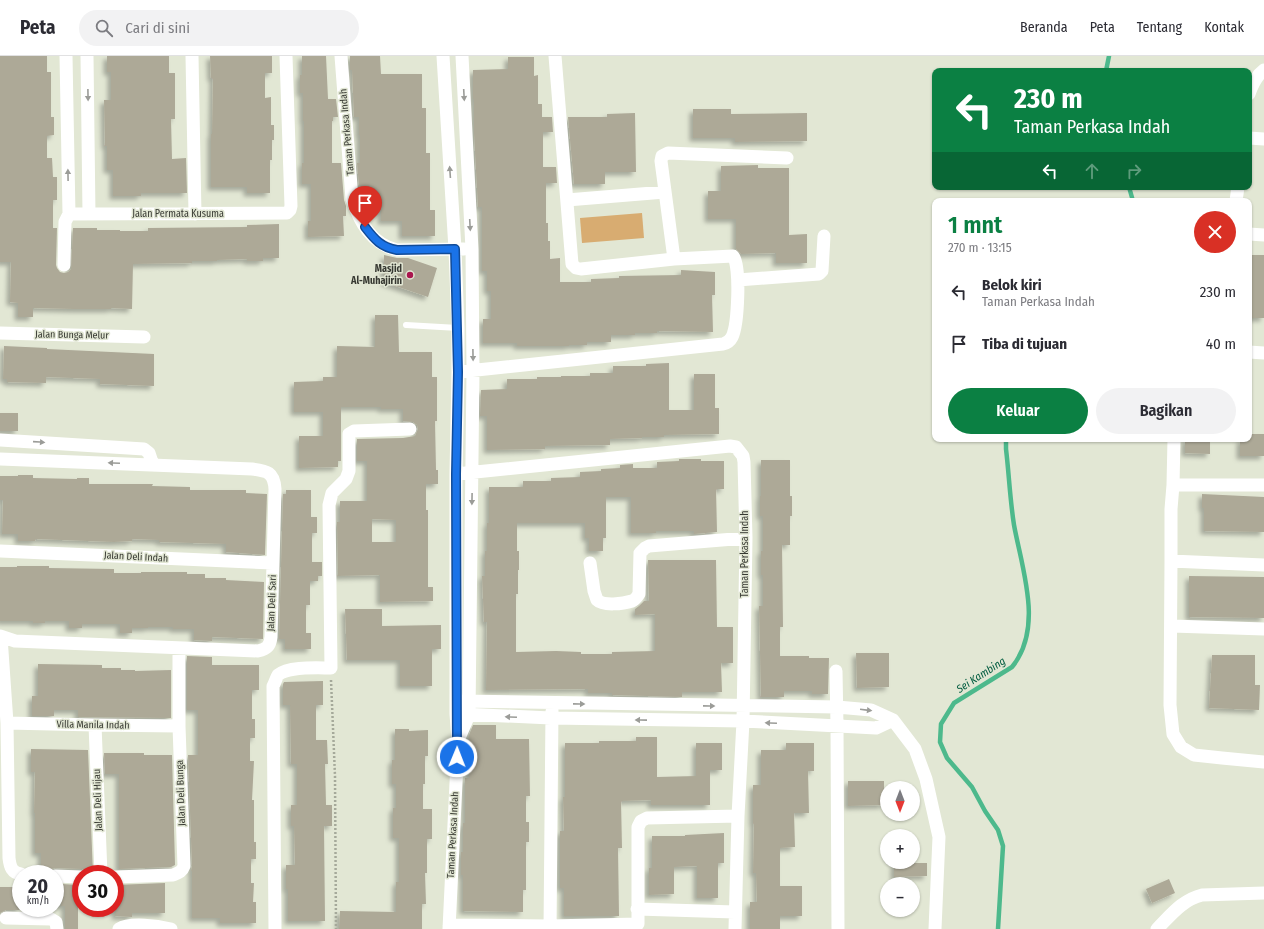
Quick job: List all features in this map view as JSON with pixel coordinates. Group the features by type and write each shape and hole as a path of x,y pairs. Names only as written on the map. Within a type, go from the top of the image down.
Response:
{"street":[{"path":"64,266 65,232 69,214 66,56"},
{"path":"87,56 89,214"},
{"path":"192,56 195,214"},
{"name":"Jalan Permata Kusuma","path":"69,214 287,213 291,206 286,56"},
{"name":"Taman Perkasa Indah","path":"341,56 352,199 360,219 379,243 388,248 397,250 472,249"},
{"name":"Taman Perkasa Indah","path":"443,56 455,249 458,328 456,474 463,701"},
{"name":"Taman Perkasa Indah","path":"449,927 458,741 463,701 472,473 472,249 462,56"},
{"path":"458,372 696,348 727,343 733,336 737,317 738,280 736,260 733,256 674,259 581,269 576,268 572,264 555,56"},
{"path":"1252,85 1259,74 1264,70"},
{"path":"1252,138 1264,139"},
{"path":"674,259 661,161 662,156 668,153 787,158"},
{"path":"566,200 665,192"},
{"path":"1252,234 1264,235"},
{"path":"738,280 819,274 822,271 824,236"},
{"name":"Jalan Bunga Melur","path":"0,334 144,337"},
{"path":"1252,352 1264,352"},
{"path":"275,929 274,686 277,676 285,671 330,668 329,505 332,493 346,479 349,471 349,434 354,431 410,429"},
{"path":"0,440 144,449 148,452 152,465"},
{"path":"1174,442 1171,509 1172,626 1170,705 1173,734 1181,747 1194,755 1264,762"},
{"name":"Taman Perkasa Indah","path":"456,474 730,446 736,447 743,456 746,538 744,706 738,816 735,929"},
{"name":"Jalan Deli Sari","path":"0,459 252,469 268,472 273,476 276,489 271,637 270,645 267,648 258,651 15,641 1,643"},
{"path":"1173,485 1264,486"},
{"path":"590,563 596,600 601,603 619,604 632,601 639,594 640,553 645,548 649,546 746,538"},
{"name":"Jalan Deli Indah","path":"0,551 273,563"},
{"path":"1171,561 1264,565"},
{"path":"1172,626 1264,629"},
{"path":"1,643 7,723 9,858 12,870"},
{"name":"Jalan Deli Bunga","path":"124,877 166,876 180,873 183,870 184,863 178,726 179,648"},
{"path":"836,671 836,707 838,726 838,929"},
{"path":"463,701 836,707 871,710 893,720 915,749 926,779 939,837 935,929"},
{"path":"550,927 552,703"},
{"path":"798,707 798,724"},
{"path":"462,715 743,721 876,728 893,720"},
{"name":"Villa Manila Indah","path":"7,723 178,726"},
{"name":"Jalan Deli Hijau","path":"96,725 101,865"},
{"path":"449,927 639,926 637,910 638,827 641,821 647,818 738,816"},
{"path":"1158,929 1182,904 1193,897 1202,895 1264,893"},
{"path":"637,910 735,912"},
{"path":"6,918 51,919 56,922 57,929"},
{"path":"119,929 122,927 131,926 171,929"}],"lane":[{"path":"406,325 458,328"}],"path":[{"path":"330,668 335,776 336,929"}],"shaded area":[{"path":"642,213 644,238 582,243 580,218"}],"building":[{"path":"0,56 47,56 47,72 51,72 51,117 54,117 54,135 47,136 47,158 52,158 53,177 57,177 57,200 53,200 53,228 57,228 56,265 60,272 68,272 71,269 73,228 148,231 148,228 247,227 247,225 279,224 279,258 263,258 263,261 247,261 247,259 192,261 192,263 133,264 132,309 33,308 33,317 18,317 18,303 10,302 11,262 0,262"},
{"path":"107,56 169,56 169,73 175,73 175,119 171,119 172,159 186,158 187,193 141,193 141,196 113,196 113,170 107,170 107,146 105,146 104,100 111,100 111,72 107,72"},
{"path":"210,56 272,56 272,73 265,73 265,98 271,97 271,125 274,125 272,160 270,160 270,193 247,193 247,187 211,187 213,78 211,78"},
{"path":"302,56 326,56 328,99 336,99 338,117 333,117 332,121 332,163 341,163 344,200 346,206 346,216 343,216 344,236 308,237 308,221 311,221 311,184 302,184 302,163 304,163 304,121 303,93 300,93 300,75 302,75"},
{"path":"350,56 380,56 381,74 422,74 422,108 426,108 426,153 430,153 430,210 435,210 435,236 402,236 402,221 381,221 381,203 362,204 357,163 360,163 359,117 354,117"},
{"path":"508,57 534,57 534,76 538,75 538,104 542,104 542,117 552,117 553,132 543,132 543,167 556,167 557,183 546,183 546,223 548,223 548,241 550,241 550,259 560,258 560,282 591,282 591,279 619,278 619,276 681,275 681,270 715,272 715,295 712,295 713,332 657,331 657,333 635,333 635,335 611,335 611,342 587,342 587,345 569,346 517,346 517,343 483,343 483,319 491,319 491,291 487,291 487,271 482,271 482,207 478,207 474,133 473,70 508,69"},
{"path":"693,109 731,109 731,114 807,113 807,141 735,142 735,138 693,138"},
{"path":"635,113 636,172 605,172 605,184 574,184 568,117 607,117 607,114"},
{"path":"758,165 758,168 789,168 789,235 807,234 807,263 776,263 776,253 741,254 736,249 736,219 708,219 708,191 721,191 721,166"},
{"name":"Masjid Al-Muhajirin","path":"384,255 397,258 408,258 437,268 428,297 384,282"},
{"path":"1252,255 1264,255 1264,318 1252,318"},
{"path":"375,315 398,315 399,352 432,352 432,377 437,377 437,421 435,421 436,470 438,470 438,484 426,484 426,510 428,510 428,587 433,587 433,601 380,602 380,575 338,576 337,522 340,522 340,501 367,501 367,461 357,461 357,439 403,438 415,436 418,429 417,425 413,422 403,421 403,409 381,409 381,407 341,407 341,461 338,461 338,467 299,468 299,436 323,436 323,412 294,412 294,382 323,381 323,377 337,377 337,346 375,347","holes":["372,519 396,520 396,542 372,542"]},
{"path":"4,346 154,354 154,386 100,384 100,379 46,377 46,383 7,382 7,379 3,379"},
{"path":"669,363 669,410 694,410 694,374 715,374 715,408 719,408 719,434 664,435 664,437 610,439 610,445 545,446 545,449 487,450 487,416 480,416 481,390 507,389 507,379 590,376 590,373 613,373 613,366 646,366 646,364"},
{"path":"0,413 18,413 18,431 0,431"},
{"path":"1252,434 1264,434 1264,456 1240,456 1240,442 1252,442"},
{"path":"1185,442 1210,442 1210,454 1185,453"},
{"path":"679,459 724,461 724,489 716,489 717,532 694,534 694,531 656,531 656,533 631,533 631,497 606,497 606,538 603,538 603,551 589,551 589,538 585,538 585,523 517,523 519,570 518,594 516,594 516,652 556,651 581,652 581,654 612,654 612,652 655,651 655,614 635,615 635,609 644,601 649,601 648,560 716,560 717,627 733,627 733,663 721,663 722,692 682,692 682,697 588,693 588,689 486,690 487,622 484,622 482,576 485,576 485,551 487,551 489,487 523,487 523,481 551,481 551,478 580,477 580,472 620,468 620,465 633,464 633,468 657,468 657,462 679,461"},
{"path":"761,460 790,460 790,496 792,496 792,516 790,516 790,545 782,545 783,627 780,627 780,656 829,658 828,694 812,694 812,691 784,691 784,697 761,697 759,606 763,606 761,551 763,551 763,516 760,516"},
{"path":"33,475 33,478 89,478 89,484 153,484 152,486 190,487 190,490 246,490 246,493 267,494 265,555 226,552 226,544 159,542 159,540 132,539 132,541 114,542 36,539 35,541 18,541 18,534 2,534 3,500 0,500 0,476"},
{"path":"286,490 311,490 311,517 317,517 317,533 312,533 312,562 322,562 322,576 318,576 318,581 310,581 310,605 306,605 306,633 311,633 311,649 285,649 285,639 279,639 283,494 286,494"},
{"path":"1202,494 1264,497 1264,532 1204,531 1204,508 1202,508"},
{"path":"17,566 114,569 114,573 187,572 187,574 205,574 205,578 226,578 226,580 264,582 263,639 212,637 212,641 194,640 194,629 173,629 173,627 132,628 132,633 120,633 120,624 82,624 82,628 69,628 69,621 45,621 45,623 33,623 33,621 0,621 0,567"},
{"path":"1189,576 1264,577 1264,618 1189,617"},
{"path":"345,609 382,609 382,626 441,625 441,649 432,649 432,686 400,686 400,660 347,660"},
{"path":"856,653 889,653 889,687 857,688"},
{"path":"1212,655 1255,655 1255,685 1260,685 1259,710 1209,708"},
{"path":"187,656 212,657 212,665 259,665 259,690 252,690 252,719 255,719 255,738 250,738 250,761 254,761 252,800 254,800 254,842 256,842 256,859 251,859 251,883 254,883 253,902 256,902 256,923 220,923 220,918 192,918 192,866 188,755 198,755 198,710 187,710"},
{"path":"38,664 102,665 102,668 121,668 121,670 135,671 171,670 171,718 78,717 78,710 54,710 54,716 32,716 32,696 38,696"},
{"path":"323,681 323,705 316,705 316,740 327,740 328,764 325,764 326,805 332,805 332,826 324,826 325,921 288,921 286,865 295,865 294,826 291,826 291,805 297,805 297,764 291,764 290,705 283,705 283,684 284,682"},
{"path":"473,725 496,725 496,739 529,739 530,796 526,796 526,822 529,822 529,842 526,842 526,890 523,890 523,912 463,911 463,875 461,875 461,852 463,852 463,823 465,823 465,778 469,778 469,735"},
{"path":"395,729 409,729 409,731 428,730 428,756 425,756 423,809 432,809 432,839 427,839 427,873 425,873 426,904 422,904 422,929 339,929 340,911 396,912 396,882 399,882 399,838 393,838 393,808 396,808 396,784 392,784 392,760 395,760"},
{"path":"636,737 657,737 657,777 696,776 696,743 722,743 722,770 710,770 710,805 651,805 651,800 621,801 622,848 618,848 619,916 564,916 564,888 560,888 560,831 564,831 563,797 565,797 565,743 636,741"},
{"path":"786,743 814,743 814,771 808,771 809,813 794,813 795,847 780,848 780,886 802,886 802,916 780,916 780,929 750,929 750,902 757,902 756,873 753,873 753,785 761,785 761,750 786,750"},
{"path":"31,749 88,750 93,865 72,865 72,869 64,868 64,865 41,865 41,853 35,853 35,772 31,772"},
{"path":"104,753 172,755 175,865 171,867 124,869 124,865 119,865 119,774 105,774"},
{"path":"848,781 880,781 880,805 848,806"},
{"path":"724,833 724,863 718,863 718,898 697,898 697,866 674,867 674,894 649,895 649,868 652,868 652,836 685,836"},
{"path":"920,863 927,863 927,876 894,877 894,869 920,869"},
{"path":"1169,879 1175,893 1152,903 1146,889"},
{"path":"165,883 165,913 132,913 132,917 124,917 124,885"},
{"path":"64,884 72,885 72,917 78,917 78,929 65,929"},
{"path":"0,887 12,887 12,910 6,910 0,913"}],"waterway":[{"name":"Sei Kambing","path":"1107,68 1109,56"},
{"name":"Sei Kambing","path":"1130,190 1132,198"},
{"name":"Sei Kambing","path":"998,929 1003,846 998,830 985,811 972,787 947,758 940,742 941,724 954,703 1012,667 1022,652 1027,635 1029,617 1028,598 1014,525 1006,442"}],"place":[{"name":"Masjid Al-Muhajirin","path":"410,275"}],"route":[{"path":"365,227 379,243 388,248 397,250 455,249 458,328 456,474 457,757"}]}
